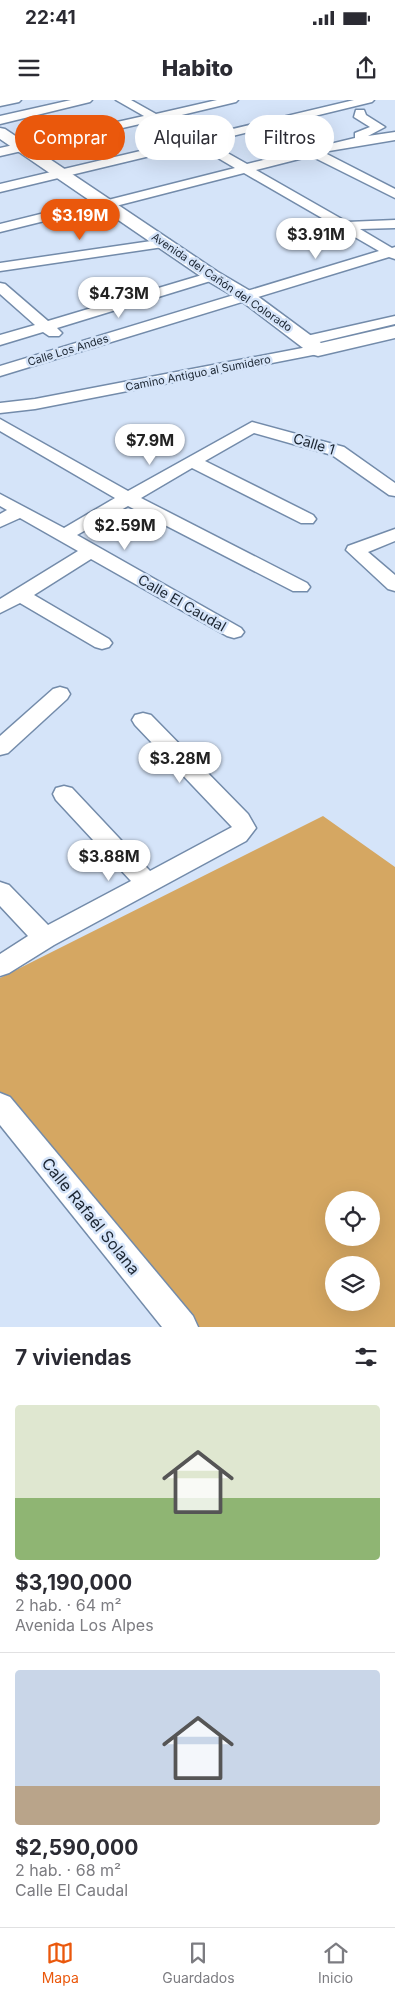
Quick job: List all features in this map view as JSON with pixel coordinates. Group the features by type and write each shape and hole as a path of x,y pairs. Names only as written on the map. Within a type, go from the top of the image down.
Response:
{"main road":[{"name":"Avenida del Cañón del Colorado","path":"0,132 15,142"},
{"name":"Avenida del Cañón del Colorado","path":"44,160 212,276 246,296 313,345"},
{"name":"Camino Antiguo al Sumidero","path":"313,345 390,330"}],"street":[{"path":"0,103 15,100"},
{"path":"0,120 84,100"},
{"path":"122,100 149,115"},
{"path":"162,115 232,100"},
{"path":"334,100 360,112 360,116 388,132"},
{"path":"235,131 368,100"},
{"path":"334,146 388,132"},
{"path":"0,152 15,148"},
{"path":"0,188 135,155"},
{"path":"228,160 342,226 393,253"},
{"path":"0,228 93,205 108,204 280,160"},
{"path":"329,160 395,194"},
{"path":"0,234 99,209 108,204"},
{"path":"342,226 395,224"},
{"path":"0,267 165,243"},
{"name":"Calle Los Andes","path":"0,371 393,253"},
{"path":"0,340 46,328 212,276"},
{"path":"0,287 46,328 74,349"},
{"name":"Camino Antiguo al Sumidero","path":"0,408 35,404 313,345"},
{"path":"0,424 127,498 300,587"},
{"name":"Calle 1","path":"192,461 252,427 338,451 395,491"},
{"path":"64,535 192,461 307,520"},
{"name":"Calle El Caudal","path":"0,499 234,632"},
{"path":"0,522 20,510"},
{"path":"395,535 355,550 395,584"},
{"path":"0,607 91,551"},
{"path":"19,594 102,643"},
{"path":"0,748 60,694"},
{"path":"0,966 45,938 238,835 244,828 240,820 144,720"},
{"path":"64,794 147,884"},
{"path":"0,891 45,938"},
{"name":"Calle Rafaél Solana","path":"0,1105 182,1327"}],"shaded area":[{"path":"323,816 395,867 395,1327 198,1327 0,1093 0,978"}]}
